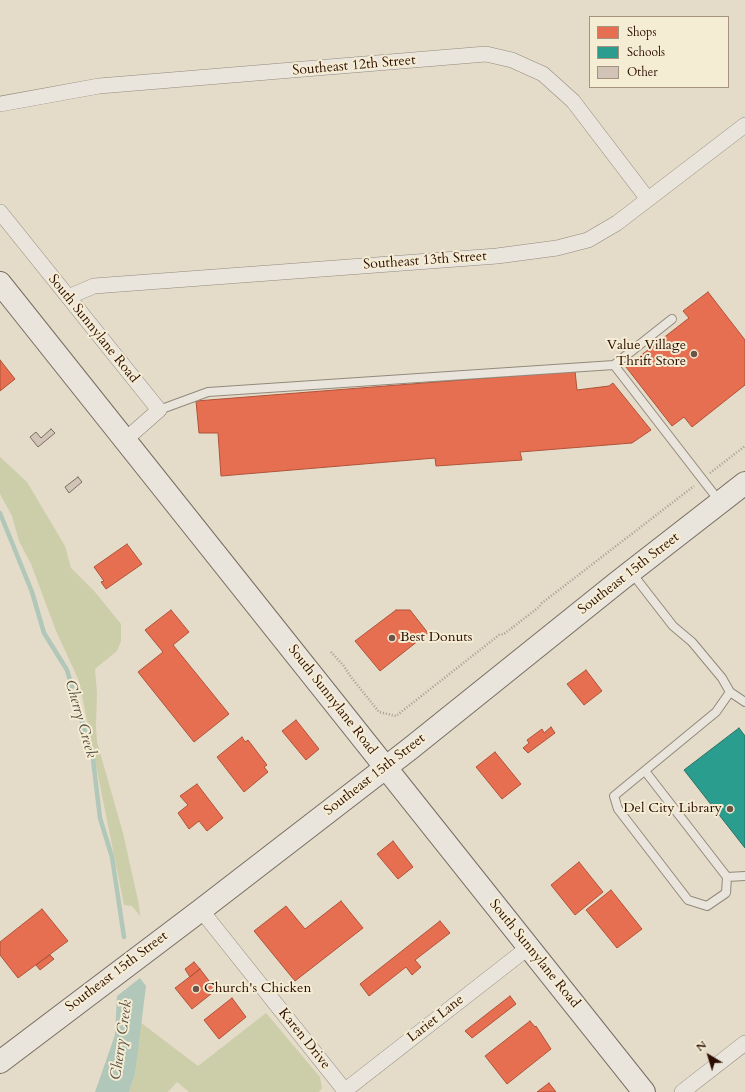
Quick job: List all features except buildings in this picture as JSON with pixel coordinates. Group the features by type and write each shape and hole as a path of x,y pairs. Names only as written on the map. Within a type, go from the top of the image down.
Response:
{"main road":[{"name":"South Sunnylane Road","path":"0,283 644,1092"},
{"name":"Southeast 15th Street","path":"0,1062 385,768 745,483"}],"street":[{"name":"Southeast 12th Street","path":"0,104 99,86 486,54 512,60 543,74 573,101 647,198"},
{"name":"Southeast 13th Street","path":"68,297 94,286 497,256 558,248 588,240 617,223 647,198 745,125"},
{"name":"South Sunnylane Road","path":"0,212 159,410"},
{"path":"125,440 159,410"},
{"name":"Karen Drive","path":"201,910 345,1092"},
{"name":"Lariet Lane","path":"345,1092 529,947"},
{"path":"682,1092 745,1043"}],"lane":[{"path":"159,410 208,392 614,365 672,319"},
{"path":"614,365 720,503"},
{"path":"631,572 673,626 692,642 722,678 730,692 745,702"},
{"path":"645,771 727,877 726,893 707,906 688,900 622,815 618,809 614,796 716,712 730,692"},
{"path":"727,877 745,876"}],"path":[{"path":"331,652 343,665 379,712 396,716 499,635 504,634 539,608 542,603 745,446"}],"green space":[{"path":"0,457 27,482 65,546 71,568 95,592 121,624 121,641 117,651 95,669 97,693 97,742 123,833 139,905 140,916 132,906 124,905 79,681 56,631 31,564 19,541 12,516 0,494"},
{"path":"266,1013 320,1077 322,1088 319,1092 189,1092 177,1082 168,1092 129,1092 135,1074 140,1022 198,1066"}],"water":[{"path":"140,978 146,986 135,1074 129,1092 95,1092 115,1035 117,996"}],"waterway":[{"name":"Cherry Creek","path":"0,513 32,592 44,633 67,670 93,759 100,818 112,857 124,937"}],"place":[{"name":"Value Village Thrift Store","path":"694,354"},
{"name":"Best Donuts","path":"392,638"},
{"name":"Del City Library","path":"730,809"},
{"name":"Church's Chicken","path":"196,989"}]}
